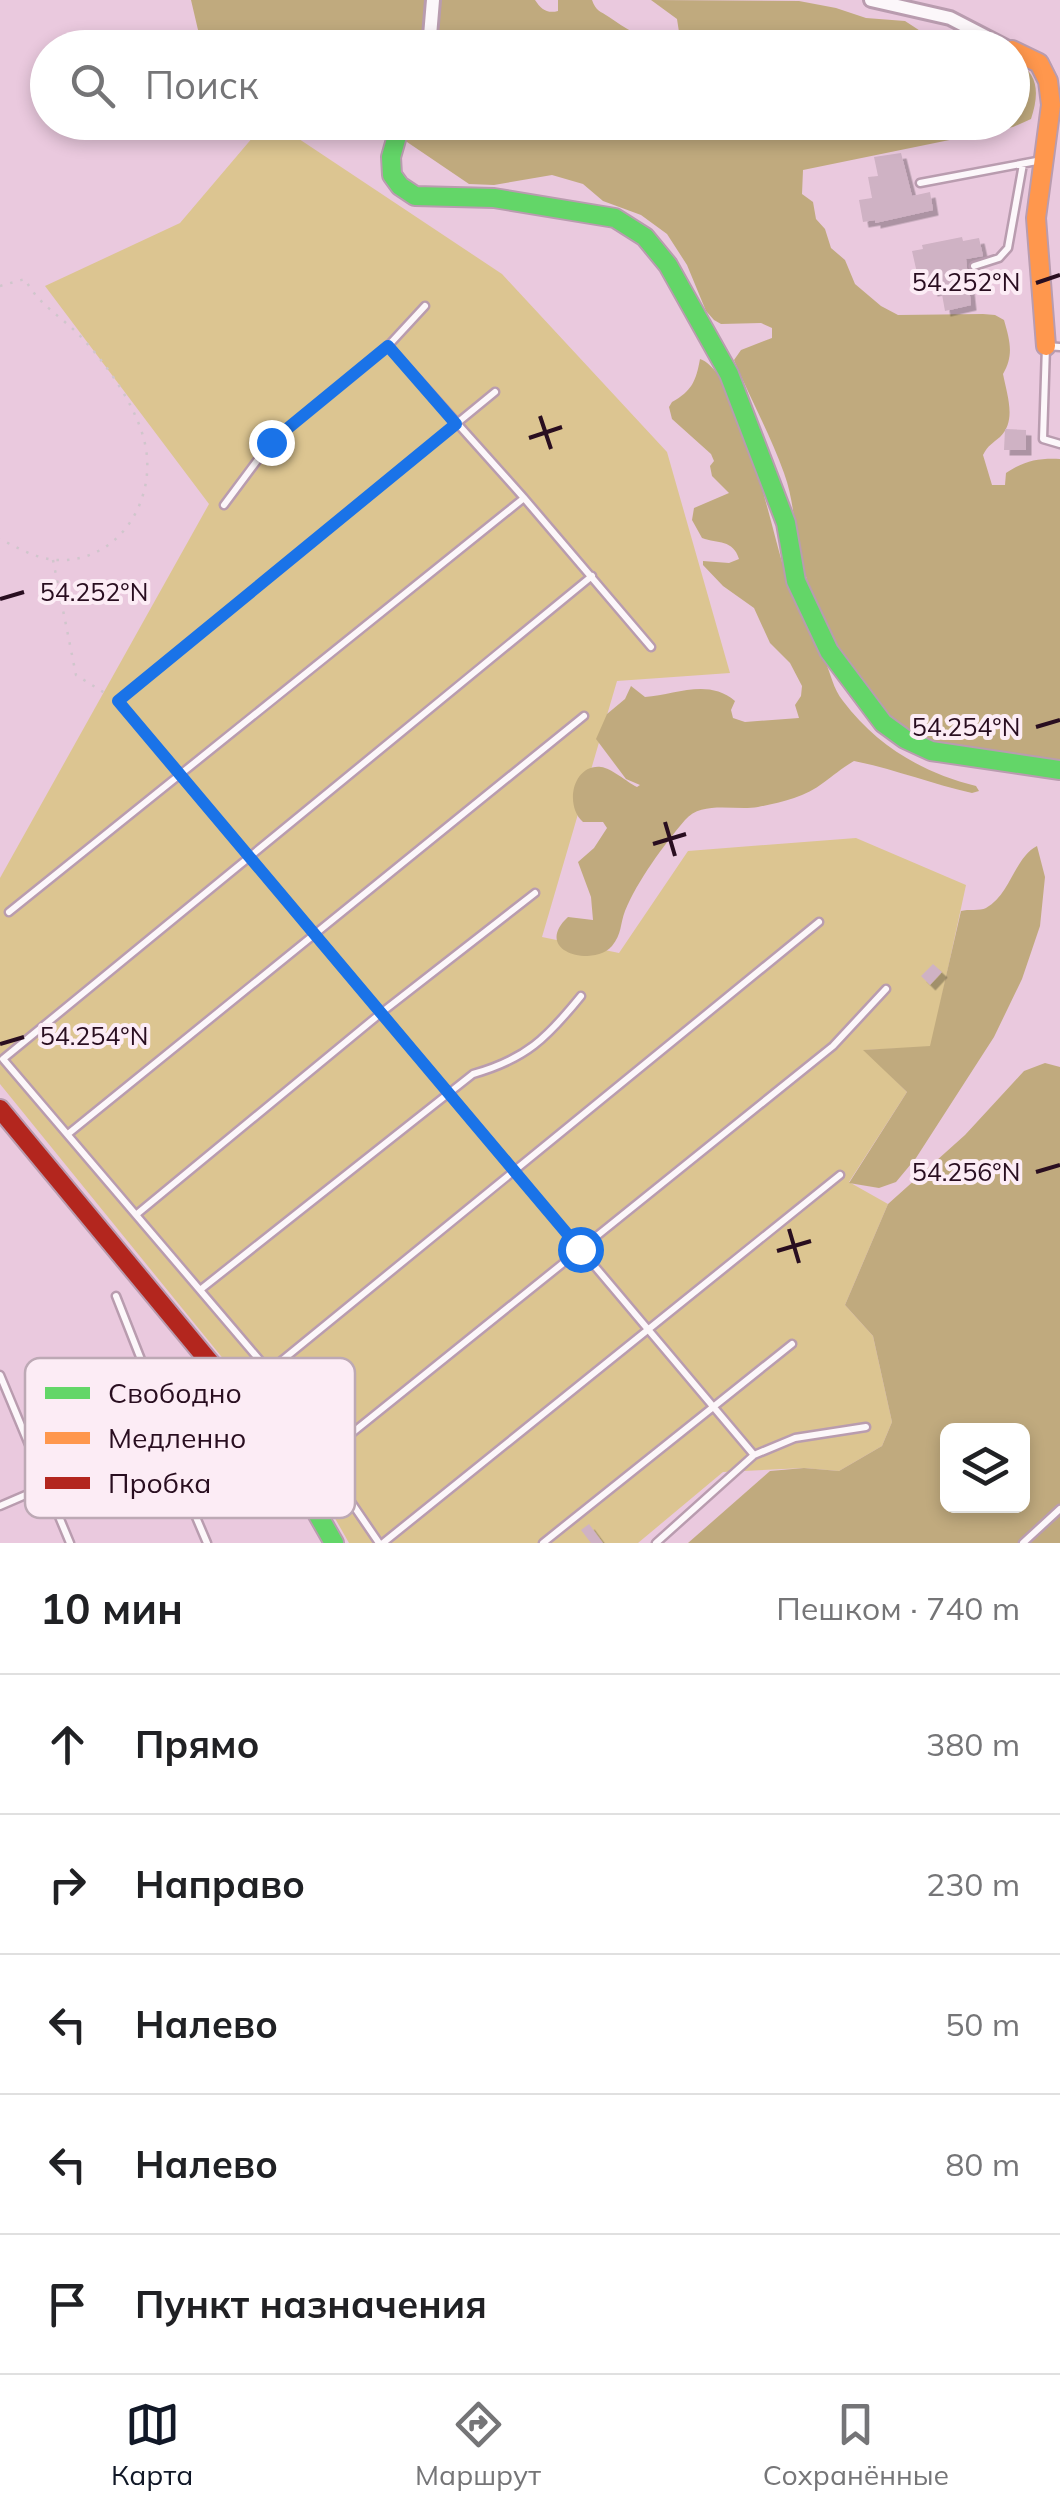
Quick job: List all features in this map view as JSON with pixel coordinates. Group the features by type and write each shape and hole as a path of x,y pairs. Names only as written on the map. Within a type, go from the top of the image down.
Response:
{"street":[{"path":"430,30 433,0"},
{"path":"871,0 950,18 973,30"},
{"path":"1030,59 1039,63 1048,81 1051,104 1036,218 1053,346"},
{"path":"396,140 392,175 415,196 494,198 574,208 615,218 645,237 668,265 729,374 786,523 796,582 828,651 883,723 931,751 1060,770"},
{"path":"0,1109 208,1358"},
{"path":"320,1518 334,1543"}],"lane":[{"path":"920,183 1044,160"},
{"path":"974,266 999,258 1008,248 1023,164"},
{"path":"224,506 271,442 388,346 426,306"},
{"path":"388,346 651,648"},
{"path":"1053,346 1043,439 1060,444"},
{"path":"495,392 118,701 754,1455"},
{"path":"9,912 524,498"},
{"path":"259,1358 3,1058 592,576"},
{"path":"68,1134 584,716"},
{"path":"137,1214 535,893"},
{"path":"284,1358 819,922"},
{"path":"355,1431 834,1046 886,990"},
{"path":"200,1290 473,1074 499,1066 549,1036 581,996"},
{"path":"355,1506 381,1543 840,1174"},
{"path":"116,1296 138,1358"},
{"path":"543,1543 792,1344"},
{"path":"0,1375 25,1435"},
{"path":"656,1543 754,1455 795,1438 866,1427"},
{"path":"0,1506 25,1495"},
{"path":"1023,1543 1060,1509"},
{"path":"59,1518 70,1543"},
{"path":"198,1518 207,1543"}],"path":[{"path":"0,286 25,279 32,292 84,339 124,395 144,438 146,470 143,494 131,522 120,538 101,551 78,559 53,560 0,539"},
{"path":"53,560 76,675 118,701"}],"shaded area":[{"path":"191,0 535,0 551,12 558,11 558,0 592,0 599,10 630,30 198,30"},
{"path":"651,0 799,1 866,18 905,21 919,30 679,30 677,19"},
{"path":"1030,74 1035,85 1030,119"},
{"path":"251,140 301,140 502,274 667,452 730,673 617,681 542,937 619,953 688,851 856,838 966,885 931,1047 865,1050 907,1092 849,1182 888,1204 845,1305 873,1336 892,1422 882,1446 839,1471 804,1468 723,1472 638,1543 349,1543 335,1518 355,1518 355,1358 223,1358 0,1084 0,878 209,504 45,286 180,223"},
{"path":"404,140 950,140 803,170 802,194 813,202 816,219 825,229 831,248 845,260 855,284 881,306 898,315 983,314 1004,320 1010,348 1003,374 1009,416 1005,431 983,455 992,485 1005,485 1006,473 1025,463 1060,459 1060,772 954,749 914,735 884,713 853,672 825,622 805,574 784,473 734,360 741,350 772,338 772,328 761,323 721,324 714,320 667,234 641,215 603,201 583,184 552,175 494,185 469,184"},
{"path":"700,359 716,371 730,395 755,463 791,590 840,696 856,717 902,756 938,774 976,786 979,791 972,793 854,761 816,788 792,799 758,807 700,810 685,820 644,875 612,946 595,955 575,955 558,943 558,931 568,917 593,920 591,897 578,862 594,848 607,828 603,822 583,822 577,815 574,787 584,772 601,767 637,787 640,785 626,779 596,739 607,714 625,699 631,686 645,697 714,690 735,701 733,718 745,722 799,718 795,705 802,686 790,663 770,643 754,608 723,586 703,565 703,561 729,563 739,559 729,545 702,538 692,520 694,508 729,493 712,476 711,454 672,419 669,407 692,385"},
{"path":"1037,846 1045,877 1040,926 1022,979 994,1037 916,1158 896,1182 879,1188 849,1183 907,1092 863,1050 930,1046 961,911 983,909 994,902 1023,859"},
{"path":"1045,1063 1060,1067 1060,1543 688,1543 770,1471 839,1471 882,1446 892,1422 873,1336 845,1305 888,1204 965,1135 1024,1071"}],"building":[{"path":"901,153 912,196 930,192 933,210 875,223 863,222 859,200 872,198 868,177 878,176 874,157"},
{"path":"962,237 963,241 979,238 983,256 966,259 971,305 945,311 941,289 932,291 928,270 917,273 912,251 923,249 922,245"},
{"path":"1005,429 1026,430 1026,450 1004,450"},
{"path":"933,964 942,972 930,985 921,976"},
{"path":"589,1524 603,1543 591,1543 581,1530"}],"traffic: fast":[{"path":"396,140 392,175 415,196 494,198 615,218 645,237 668,265 729,374 786,523 796,581 829,651 883,723 931,751 1060,770"},
{"path":"320,1518 334,1543"}],"traffic: slow":[{"path":"1030,59 1039,63 1048,81 1051,105 1036,218 1046,346"}],"traffic: jam":[{"path":"0,1109 206,1358"}],"route":[{"path":"271,442 388,346 456,424 118,701 580,1249"}]}
